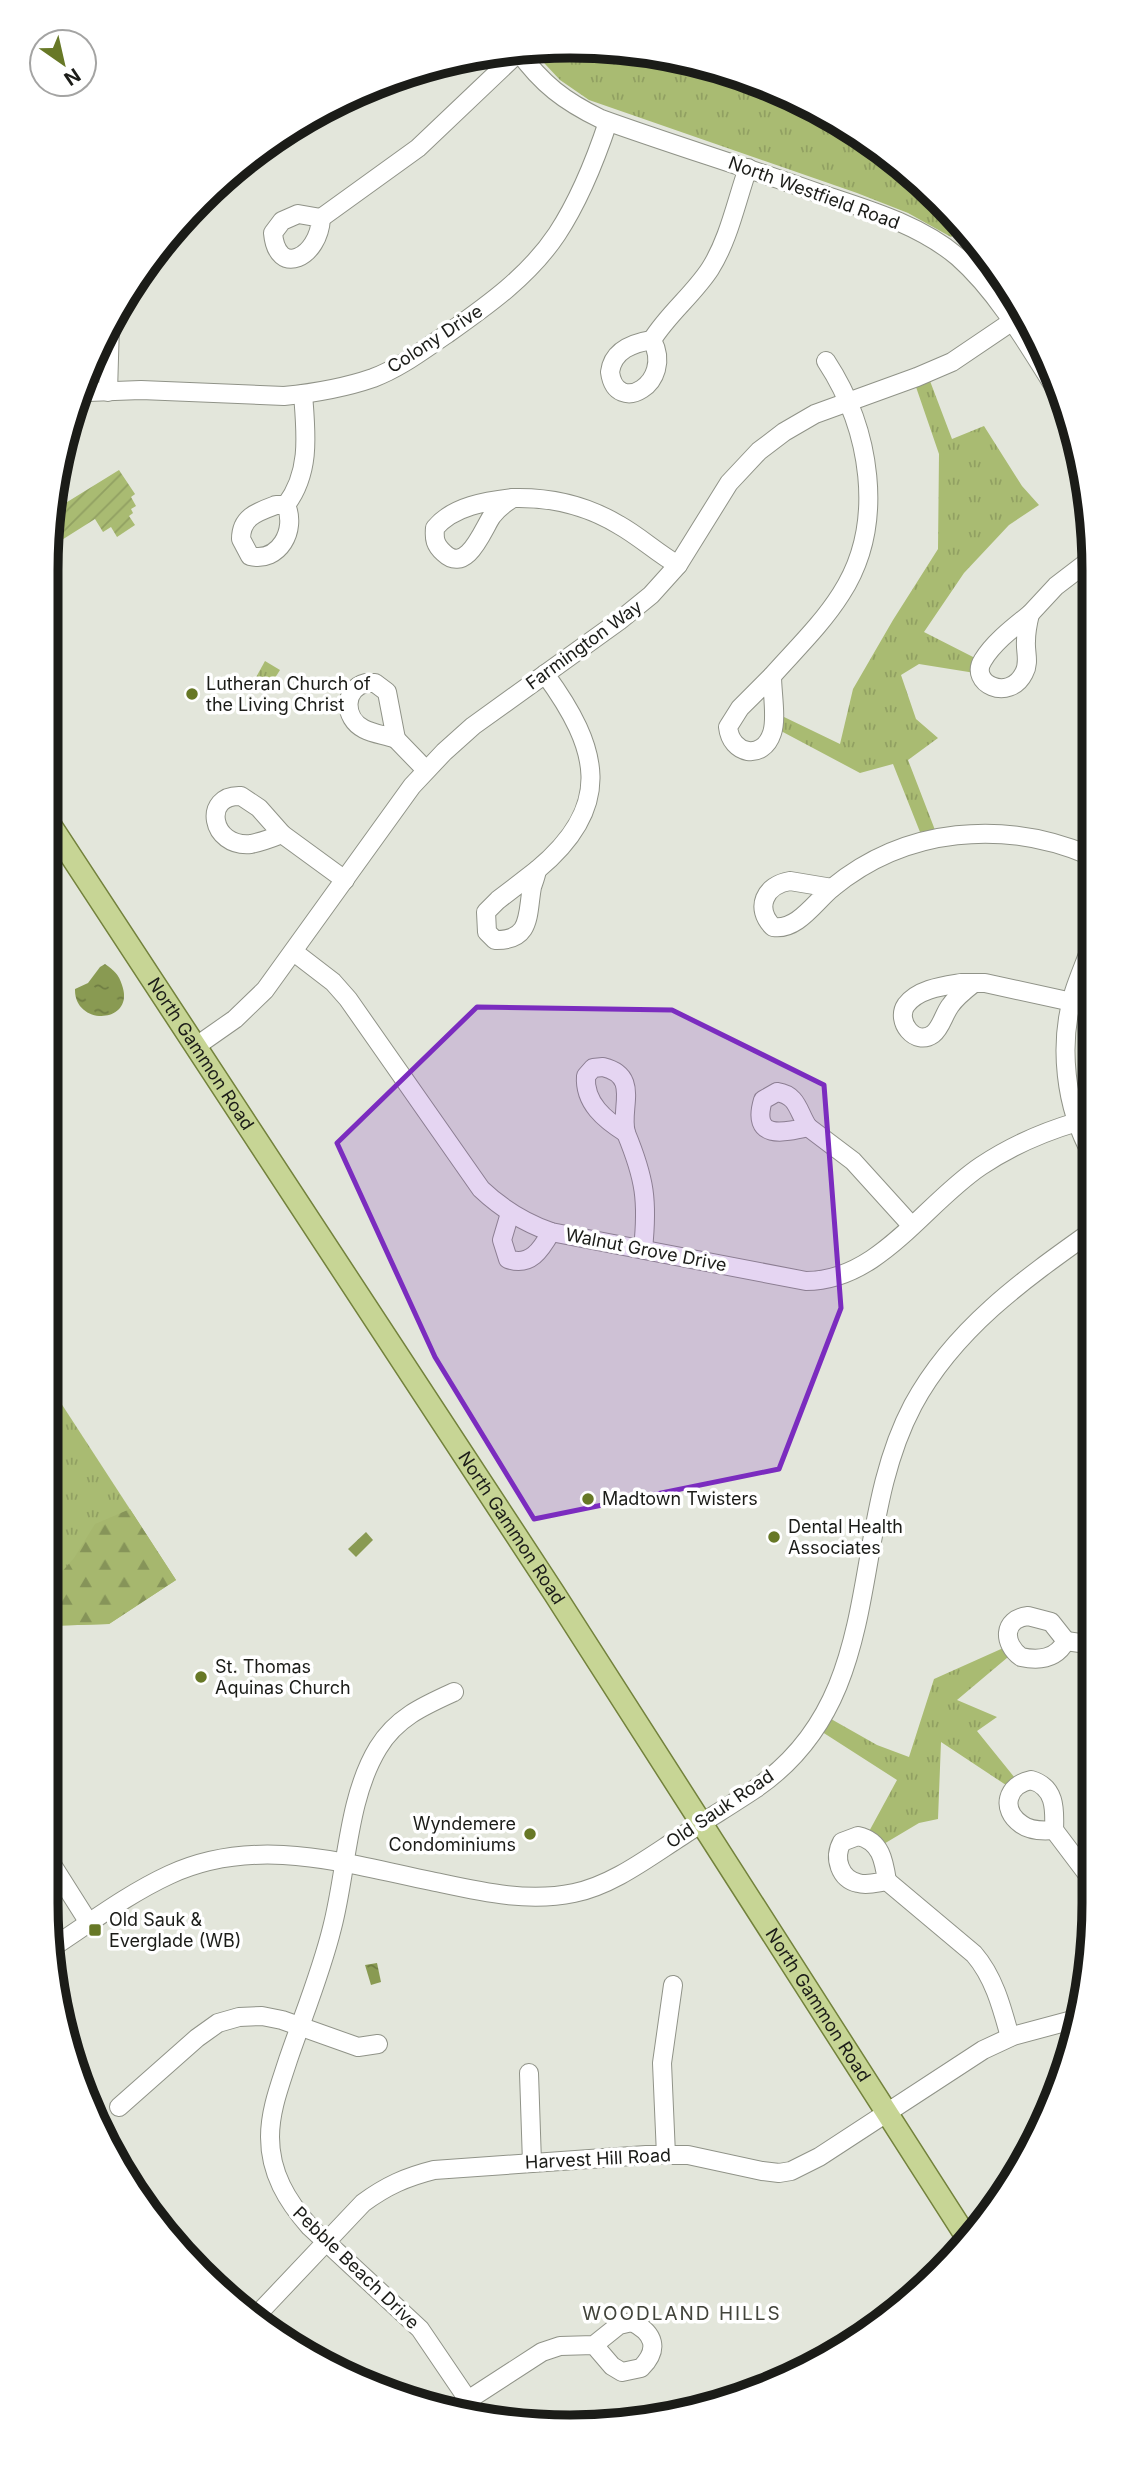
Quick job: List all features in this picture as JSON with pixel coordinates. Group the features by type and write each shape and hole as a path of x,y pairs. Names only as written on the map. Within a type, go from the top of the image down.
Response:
{"main road":[{"name":"North Gammon Road","path":"58,836 554,1593 963,2231"}],"street":[{"name":"North Westfield Road","path":"525,60 537,75 571,104 608,122 852,204 920,233 958,258 1015,316"},
{"path":"321,218 418,148 507,62"},
{"name":"Colony Drive","path":"90,393 141,390 284,396 349,385 400,365 494,301 513,285 556,236 599,153 608,122"},
{"path":"652,340 694,292 719,254 748,168"},
{"name":"Farmington Way","path":"195,1046 249,1006 271,983 426,770 474,726 642,604 678,565 729,484 759,451 799,422 952,362 1016,318"},
{"path":"108,392 109,347"},
{"path":"772,676 814,631 841,594 858,560 869,507 868,477 848,402 826,361"},
{"path":"286,505 295,492 306,455 303,394"},
{"path":"513,498 554,500 592,511 620,525 678,565"},
{"path":"1030,614 1056,586 1082,566"},
{"path":"537,870 558,852 574,832 591,789 590,767 575,719 545,674"},
{"path":"396,739 426,770"},
{"path":"832,888 883,855 912,844 957,834 986,832 1020,835 1044,839 1082,853"},
{"path":"282,834 345,880"},
{"name":"Walnut Grove Drive","path":"294,951 333,982 368,1024 481,1189 510,1213 551,1232 806,1281 837,1278 868,1263 981,1166 1027,1139 1077,1122"},
{"path":"1082,973 1072,1002 1066,1060 1068,1089 1082,1133"},
{"path":"974,983 997,985 1072,1002"},
{"path":"808,1127 853,1161 911,1225"},
{"path":"626,1133 642,1174 646,1196 643,1249"},
{"path":"510,1213 502,1240 508,1259 526,1261 535,1256 551,1232"},
{"name":"Old Sauk Road","path":"60,1943 173,1873 208,1862 262,1853 288,1854 345,1863 477,1891 530,1897 577,1892 604,1882 639,1863 758,1787 791,1759 816,1728 831,1703 850,1653 891,1459 912,1406 933,1372 964,1334 995,1304 1082,1239"},
{"path":"1066,1641 1082,1643"},
{"name":"Pebble Beach Drive","path":"454,1692 396,1724 377,1750 363,1780 332,1928 273,2104 270,2140 272,2163 290,2204 325,2241 420,2329 472,2405"},
{"path":"1054,1830 1082,1867"},
{"path":"58,1875 89,1923"},
{"path":"887,1881 964,1945 982,1964 998,1996 1010,2037"},
{"path":"666,2155 662,2063 673,1985"},
{"path":"120,2107 197,2038 218,2023 249,2016 282,2020 358,2048 378,2044"},
{"name":"Harvest Hill Road","path":"261,2311 363,2203 383,2188 407,2176 434,2170 666,2155 696,2156 766,2172 791,2171 819,2157 983,2050 1010,2037 1068,2021"},
{"path":"529,2073 532,2163"},
{"path":"462,2403 542,2352 560,2346 594,2345"}],"highlighted area":[{"path":"477,1007 672,1010 824,1085 841,1308 779,1469 534,1519 435,1357 337,1143"}],"green space":[{"path":"540,59 637,62 703,75 766,97 826,126 855,144 908,185 956,234 951,237 908,213 857,193 589,100 560,80"},
{"path":"930,381 952,439 984,426 1022,486 1039,505 1009,525 964,573 924,632 977,659 975,673 919,664 901,675 916,719 938,738 908,760 935,830 920,832 893,764 860,773 781,731 782,716 840,744 853,689 938,549 939,454 916,387"},
{"path":"119,470 135,494 131,497 136,506 131,509 133,513 129,516 135,525 117,537 111,527 103,532 95,519 59,542 62,505"},
{"path":"265,661 280,670 268,689 254,681"},
{"path":"58,1398 176,1580 109,1624 58,1626"},
{"path":"130,1509 176,1580 109,1624 58,1626 58,1576 74,1558 95,1524"},
{"path":"1010,1645 1014,1652 957,1700 997,1717 977,1731 1019,1783 1012,1789 941,1742 938,1819 919,1823 877,1848 866,1837 897,1780 816,1728 824,1715 877,1745 909,1757 934,1679"}],"water":[{"path":"105,964 119,978 124,998 113,1013 93,1015 84,1010 77,1001 75,989 88,983"},
{"path":"366,1532 373,1540 356,1557 348,1549"},
{"path":"377,1963 381,1982 371,1985 365,1965"}],"place":[{"name":"Lutheran Church of the Living Christ","path":"192,694"},
{"name":"Madtown Twisters","path":"588,1499"},
{"name":"Dental Health Associates","path":"774,1537"},
{"name":"St. Thomas Aquinas Church","path":"201,1677"},
{"name":"Wyndemere Condominiums","path":"530,1834"},
{"name":"Old Sauk & Everglade (WB)","path":"95,1930"}],"district":[{"name":"WOODLAND HILLS","path":"682,2313"}]}
